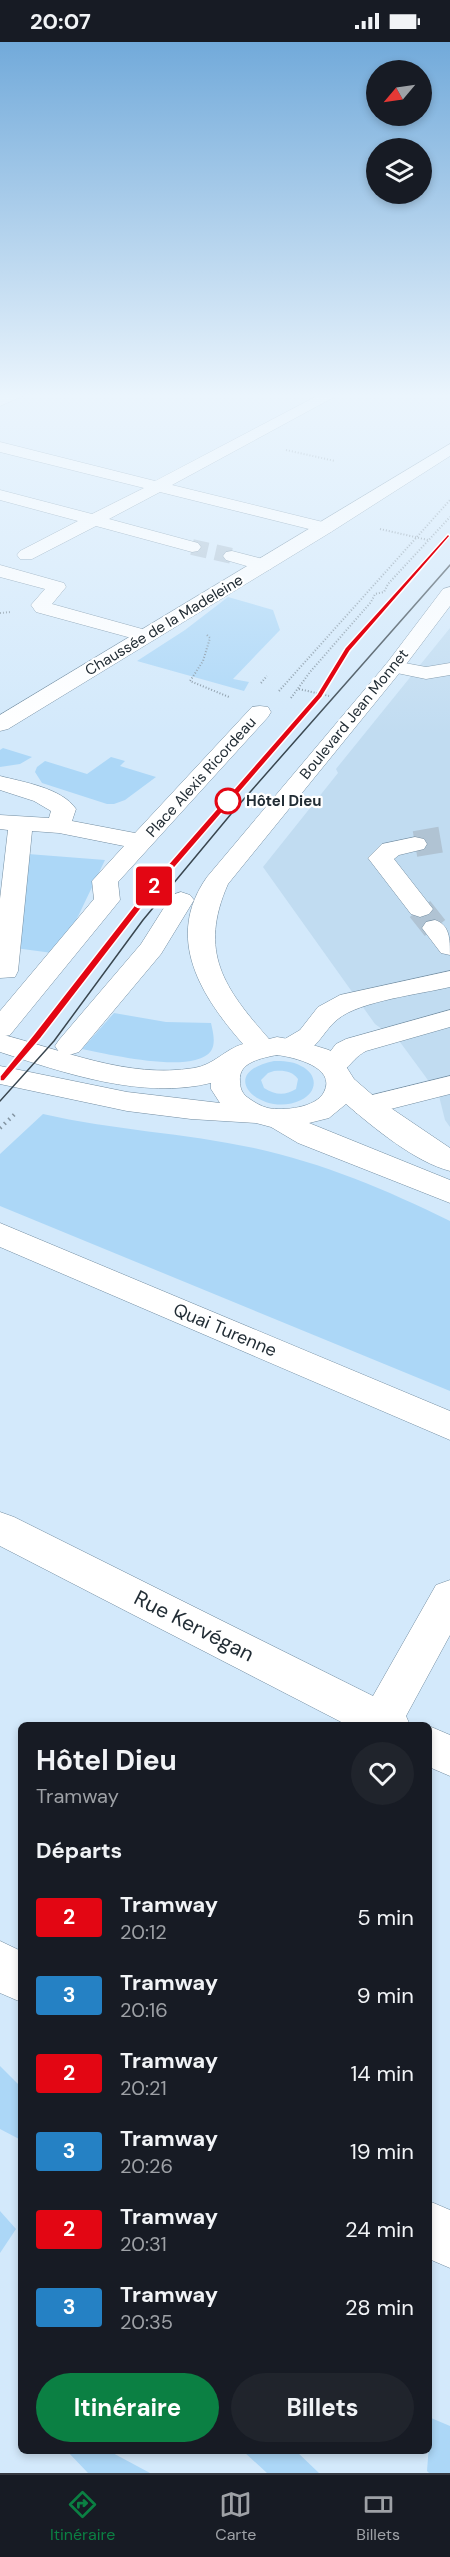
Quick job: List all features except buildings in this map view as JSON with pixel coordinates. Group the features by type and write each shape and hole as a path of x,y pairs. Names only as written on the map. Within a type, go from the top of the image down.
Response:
{"street":[{"path":"46,507 192,547"},
{"path":"26,555 117,507"},
{"path":"238,507 325,528"},
{"name":"Chaussée de la Madeleine","path":"0,724 358,507"},
{"path":"232,556 264,565"},
{"path":"0,571 57,587 41,604 44,608 146,636"},
{"name":"Boulevard Jean Monnet","path":"262,1048 214,990 200,938 199,927 205,902 216,882 448,599"},
{"path":"394,667 450,678"},
{"path":"426,673 450,669"},
{"name":"Place Alexis Ricordeau","path":"0,1029 107,900 105,881 260,711"},
{"path":"0,783 42,796 64,809 59,826"},
{"name":"Place Alexis Ricordeau","path":"42,979 2,970 11,823 59,826 142,842"},
{"path":"416,844 391,849 380,858 435,928"},
{"path":"69,1046 152,948 181,900"},
{"path":"293,1047 310,1036 328,1013 350,1000 450,980"},
{"path":"0,1075 39,1085 157,1106 267,1116 305,1116 322,1109 335,1098 337,1074 346,1050 356,1045 450,1018"},
{"path":"0,1043 57,1060 144,1077 180,1079 201,1076 229,1065 245,1053 262,1048 293,1047 317,1053 367,1106 418,1143 450,1161"},
{"path":"229,1065 223,1082 227,1095 239,1106 450,1192"},
{"path":"367,1106 450,1085"},
{"name":"Quai Turenne","path":"0,1234 450,1426"},
{"name":"Rue Kervégan","path":"0,1528 379,1722"},
{"path":"384,1722 450,1597"},
{"path":"432,1747 450,1756"},
{"path":"0,1965 18,1976"},
{"path":"432,2230 450,2241"}],"path":[{"path":"260,711 444,507"},
{"path":"335,697 300,688 310,672 371,602 375,594 384,592 388,584 450,517"},
{"path":"372,527 429,540"},
{"path":"206,635 210,638 207,650 202,664 190,681 219,694 235,698"},
{"path":"0,1128 23,1106"}],"shaded area":[{"path":"228,597 273,610 280,630 233,679 249,682 244,691 137,661 185,630"},
{"name":"Hôtel Dieu","path":"450,628 450,1127 445,1120 439,1096 425,1076 400,1042 375,1024 263,867 338,773 336,769"},
{"path":"3,748 32,757 20,764 0,767 0,750"},
{"path":"111,757 125,761 120,766 156,777 125,800 107,804 42,783 35,772 37,767 45,761 87,774"},
{"path":"28,854 105,860 60,954 15,948"},
{"path":"114,1013 166,1022 211,1023 214,1037 213,1048 201,1058 187,1062 150,1061 82,1049"},
{"path":"274,1061 294,1063 307,1069 311,1074 313,1088 307,1097 301,1100 287,1104 272,1104 250,1092 246,1084 247,1075 256,1067","holes":["274,1071 288,1072 296,1076 298,1079 296,1089 280,1094 264,1088 261,1080"]},
{"path":"43,1114 95,1124 228,1143 280,1154 354,1178 450,1221 450,1391 0,1206 0,1154"},
{"path":"0,2066 18,2084 18,2138 0,2129"},
{"path":"0,2211 16,2229 0,2253"},
{"path":"432,2418 450,2426 450,2473 429,2473 427,2471 428,2454 432,2454"},
{"path":"70,2454 115,2454 150,2473 88,2473"},
{"path":"246,2454 299,2454 319,2473 267,2473"}],"tunnel":[{"path":"192,547 232,556"},
{"path":"415,844 450,838"},
{"path":"420,909 435,928"}],"tram line":[{"path":"0,1078 37,1036 168,869 320,695 347,650 450,536"},
{"name":"2","path":"0,1078 38,1036 154,886 320,695 347,650 450,536"},
{"path":"0,1101 54,1041 143,920 236,808 450,565"}],"place":[{"name":"Hôtel Dieu","path":"228,801"}]}
